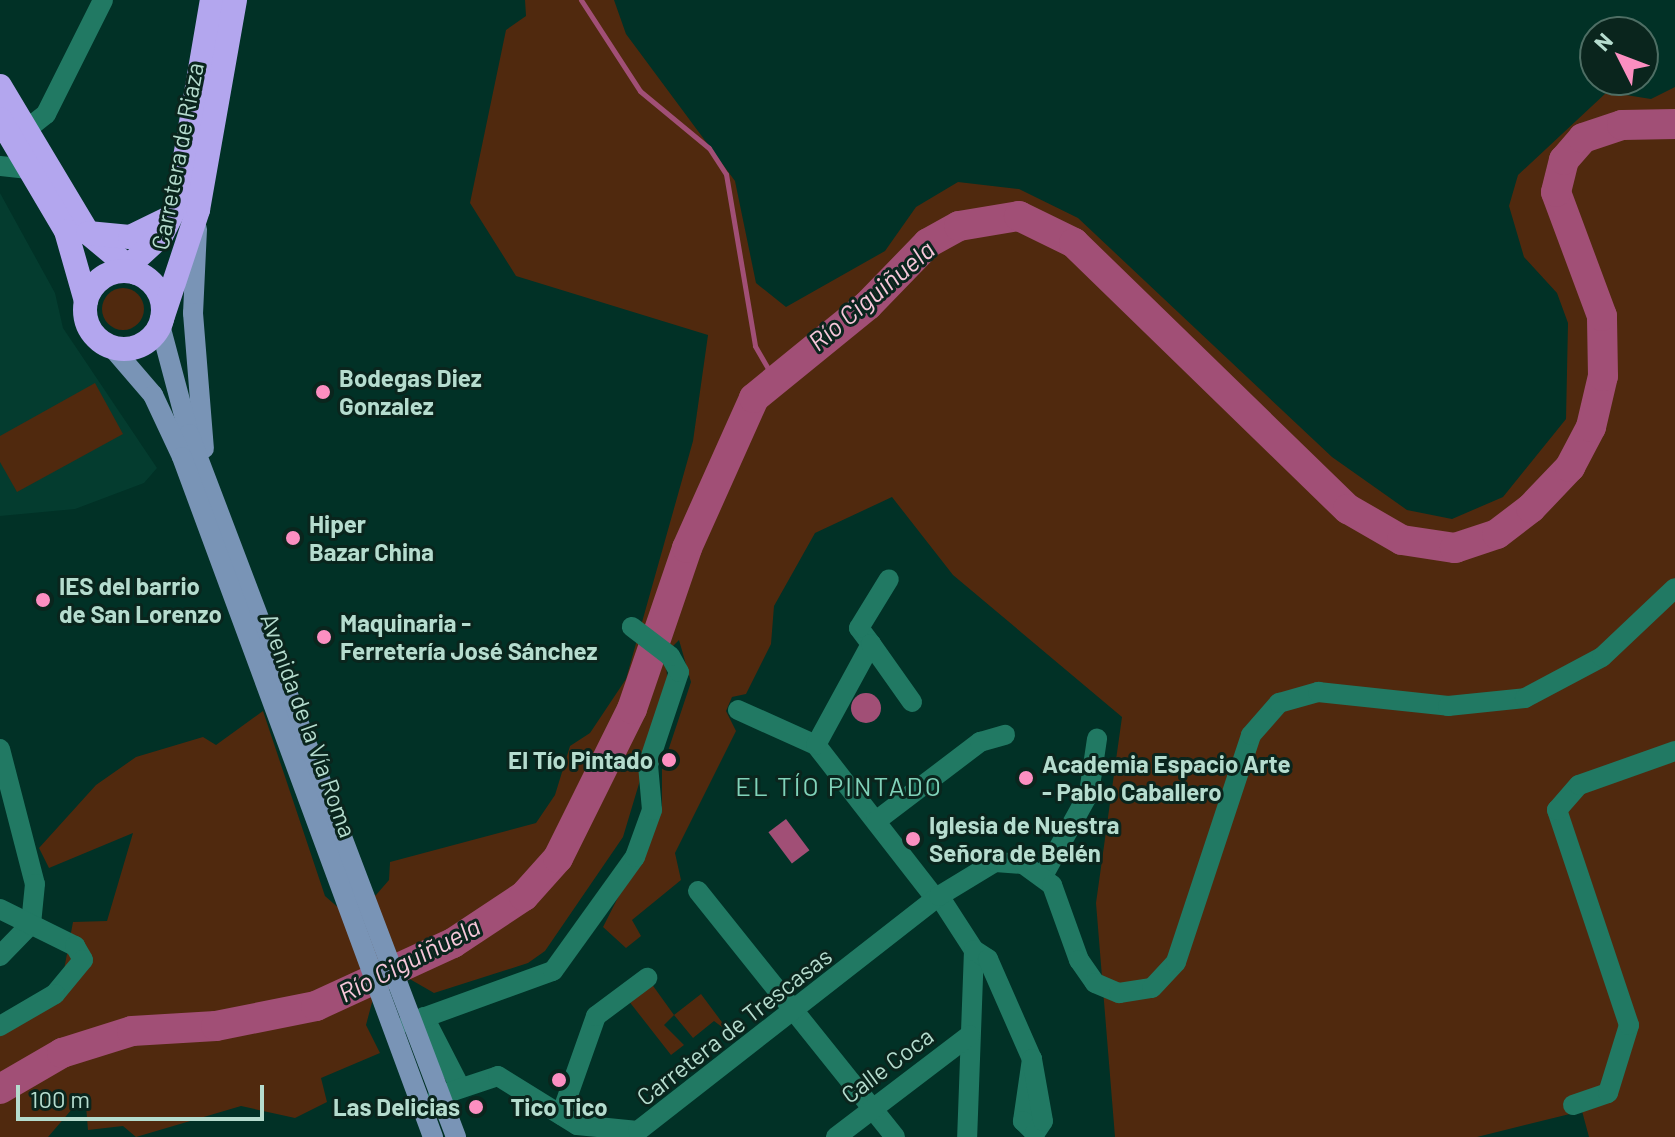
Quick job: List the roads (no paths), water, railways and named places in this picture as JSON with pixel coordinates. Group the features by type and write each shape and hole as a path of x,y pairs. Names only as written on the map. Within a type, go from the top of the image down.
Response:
{"highway":[{"name":"Carretera de Riaza","path":"129,271 188,207 212,0"},
{"name":"Carretera de Riaza","path":"161,322 235,0"},
{"path":"0,86 8,132 66,231 86,301 89,325 110,345 139,345 161,322 159,293 129,271 88,233 8,132"},
{"path":"88,233 144,233 188,207"},
{"path":"86,301 100,280 129,271"}],"main road":[{"name":"Avenida de la Vía Roma","path":"188,207 206,473"},
{"name":"Avenida de la Vía Roma","path":"161,322 206,473 354,897 391,998 408,1020 432,1136"},
{"name":"Avenida de la Vía Roma","path":"110,345 148,388 170,429 354,897"},
{"path":"408,1020 423,1086 438,1096 456,1137"},
{"path":"432,1136 438,1096"}],"street":[{"path":"8,132 46,114 103,0"},
{"path":"0,166 31,169"},
{"path":"889,579 859,628 912,702"},
{"path":"1097,739 1089,793 1043,876 1089,977 1119,993 1152,988 1176,962 1251,735 1279,703 1318,692 1448,706 1525,698 1602,657 1675,588"},
{"path":"408,1020 553,971 635,857 652,810 648,765 679,672 670,656 637,631"},
{"path":"816,745 871,644"},
{"path":"738,710 816,745 938,897 974,950 988,959 1032,1059"},
{"path":"876,821 980,742 1005,735"},
{"path":"0,749 29,843 31,924 0,956"},
{"path":"1573,1105 1608,1093 1629,1025 1557,810 1579,785 1675,751"},
{"name":"Carretera de Trescasas","path":"438,1096 454,1080 501,1076 561,1115 610,1133 654,1124 938,897 995,862 1023,864 1043,876"},
{"path":"698,891 895,1137"},
{"path":"0,909 75,946 83,960 55,994 0,1026"},
{"path":"967,1137 974,950"},
{"path":"561,1115 596,1016 647,978"},
{"name":"Avenida de la Vía Roma","path":"408,1020 454,1080"},
{"name":"Calle Coca","path":"836,1137 970,1035"}],"waterway":[{"path":"581,0 640,91 709,148 726,174 755,346 772,376"},
{"name":"Río Ciguiñuela","path":"0,1089 62,1053 132,1031 216,1026 316,1006 453,943 524,896 558,858 632,709 687,548 754,398 868,305 928,243 959,226 1019,216 1074,243 1348,509 1402,540 1455,548 1497,534 1531,508 1570,467 1591,427 1603,376 1602,316 1556,192 1564,160 1583,138 1622,125 1675,124"}],"place":[{"name":"Bodegas Diez Gonzalez","path":"323,392"},
{"name":"Hiper Bazar China","path":"293,538"},
{"name":"IES del barrio de San Lorenzo","path":"43,600"},
{"name":"Maquinaria - Ferretería José Sánchez","path":"324,637"},
{"name":"El Tío Pintado","path":"669,760"},
{"name":"Academia Espacio Arte - Pablo Caballero","path":"1026,778"},
{"name":"Iglesia de Nuestra Señora de Belén","path":"913,839"},
{"name":"Tico Tico","path":"559,1080"},
{"name":"Las Delicias","path":"476,1107"}],"district":[{"name":"EL TÍO PINTADO","path":"839,786"}]}
